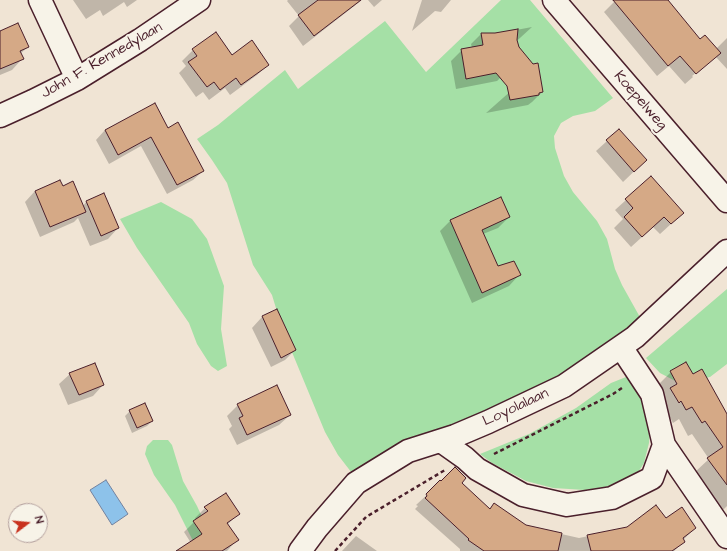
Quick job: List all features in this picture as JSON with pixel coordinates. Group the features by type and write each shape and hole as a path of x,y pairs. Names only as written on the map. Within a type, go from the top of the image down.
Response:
{"street":[{"path":"40,0 77,78"},
{"name":"John F. Kennedylaan","path":"0,116 77,78 140,40 200,0"},
{"name":"Koepelweg","path":"554,0 727,201"},
{"name":"Loyolalaan","path":"300,551 317,528 356,483 408,451 488,422 564,386 635,337 727,251"},
{"path":"621,347 652,394 664,445 727,537"},
{"path":"441,440 477,469 523,495 567,505 612,498 652,478 664,445"}],"green space":[{"path":"501,0 530,0 613,98 595,111 573,116 561,123 554,136 555,148 564,176 573,192 597,221 607,239 615,269 641,319 587,362 355,477 338,455 325,432 282,328 272,295 253,265 227,183 197,139 218,125 285,70 298,89 385,21 426,72"},
{"path":"161,202 192,219 207,239 224,286 221,329 227,366 218,371 211,366 197,344 189,323 137,248 120,219"},
{"path":"727,289 727,364 710,377 681,384 660,373 646,358"},
{"path":"626,377 638,385 651,419 649,443 644,463 637,474 617,485 585,490 553,488 526,481 492,463 480,454 529,434 576,408 611,383"},
{"path":"153,440 168,440 172,445 183,481 209,532 198,551 175,505 154,475 145,454 147,446"}],"water":[{"path":"106,480 128,514 112,525 90,490"}],"building":[{"path":"318,0 361,0 314,36 298,15"},
{"path":"613,0 668,0 700,39 705,35 721,53 696,74 680,56 668,66"},
{"path":"18,23 29,47 20,51 24,59 0,69 0,31"},
{"path":"518,29 517,40 519,47 533,64 538,63 543,92 539,93 539,95 510,100 507,86 496,73 466,79 461,49 483,45 481,33 495,33"},
{"path":"216,32 232,55 252,40 269,65 241,85 236,78 220,90 214,82 207,87 188,62 197,56 192,49"},
{"path":"155,103 168,128 178,122 204,171 177,185 151,137 118,155 105,130"},
{"path":"619,129 647,160 634,172 606,140"},
{"path":"651,176 684,213 671,224 664,217 642,237 624,217 633,208 625,199"},
{"path":"60,180 63,186 73,181 86,212 50,227 35,191"},
{"path":"104,193 119,228 101,236 86,201"},
{"path":"501,197 510,217 482,230 498,266 514,261 521,275 482,293 450,220"},
{"path":"277,309 296,350 281,358 262,316"},
{"path":"686,362 693,374 702,369 727,414 727,485 707,458 723,447 705,421 702,423 692,407 686,410 681,401 679,403 670,388 677,384 670,371"},
{"path":"95,363 104,385 79,395 69,373"},
{"path":"277,385 291,415 247,435 239,418 243,416 237,404"},
{"path":"145,403 153,421 137,428 129,410"},
{"path":"455,467 466,478 462,483 490,509 494,503 526,525 562,533 558,551 484,551 468,540 469,539 425,498 427,496 426,494"},
{"path":"226,493 240,514 227,523 239,540 222,551 176,551 202,534 193,521 208,511 204,507"},
{"path":"656,505 666,518 682,507 696,528 683,538 685,542 672,551 591,551 587,535 627,527"}]}
